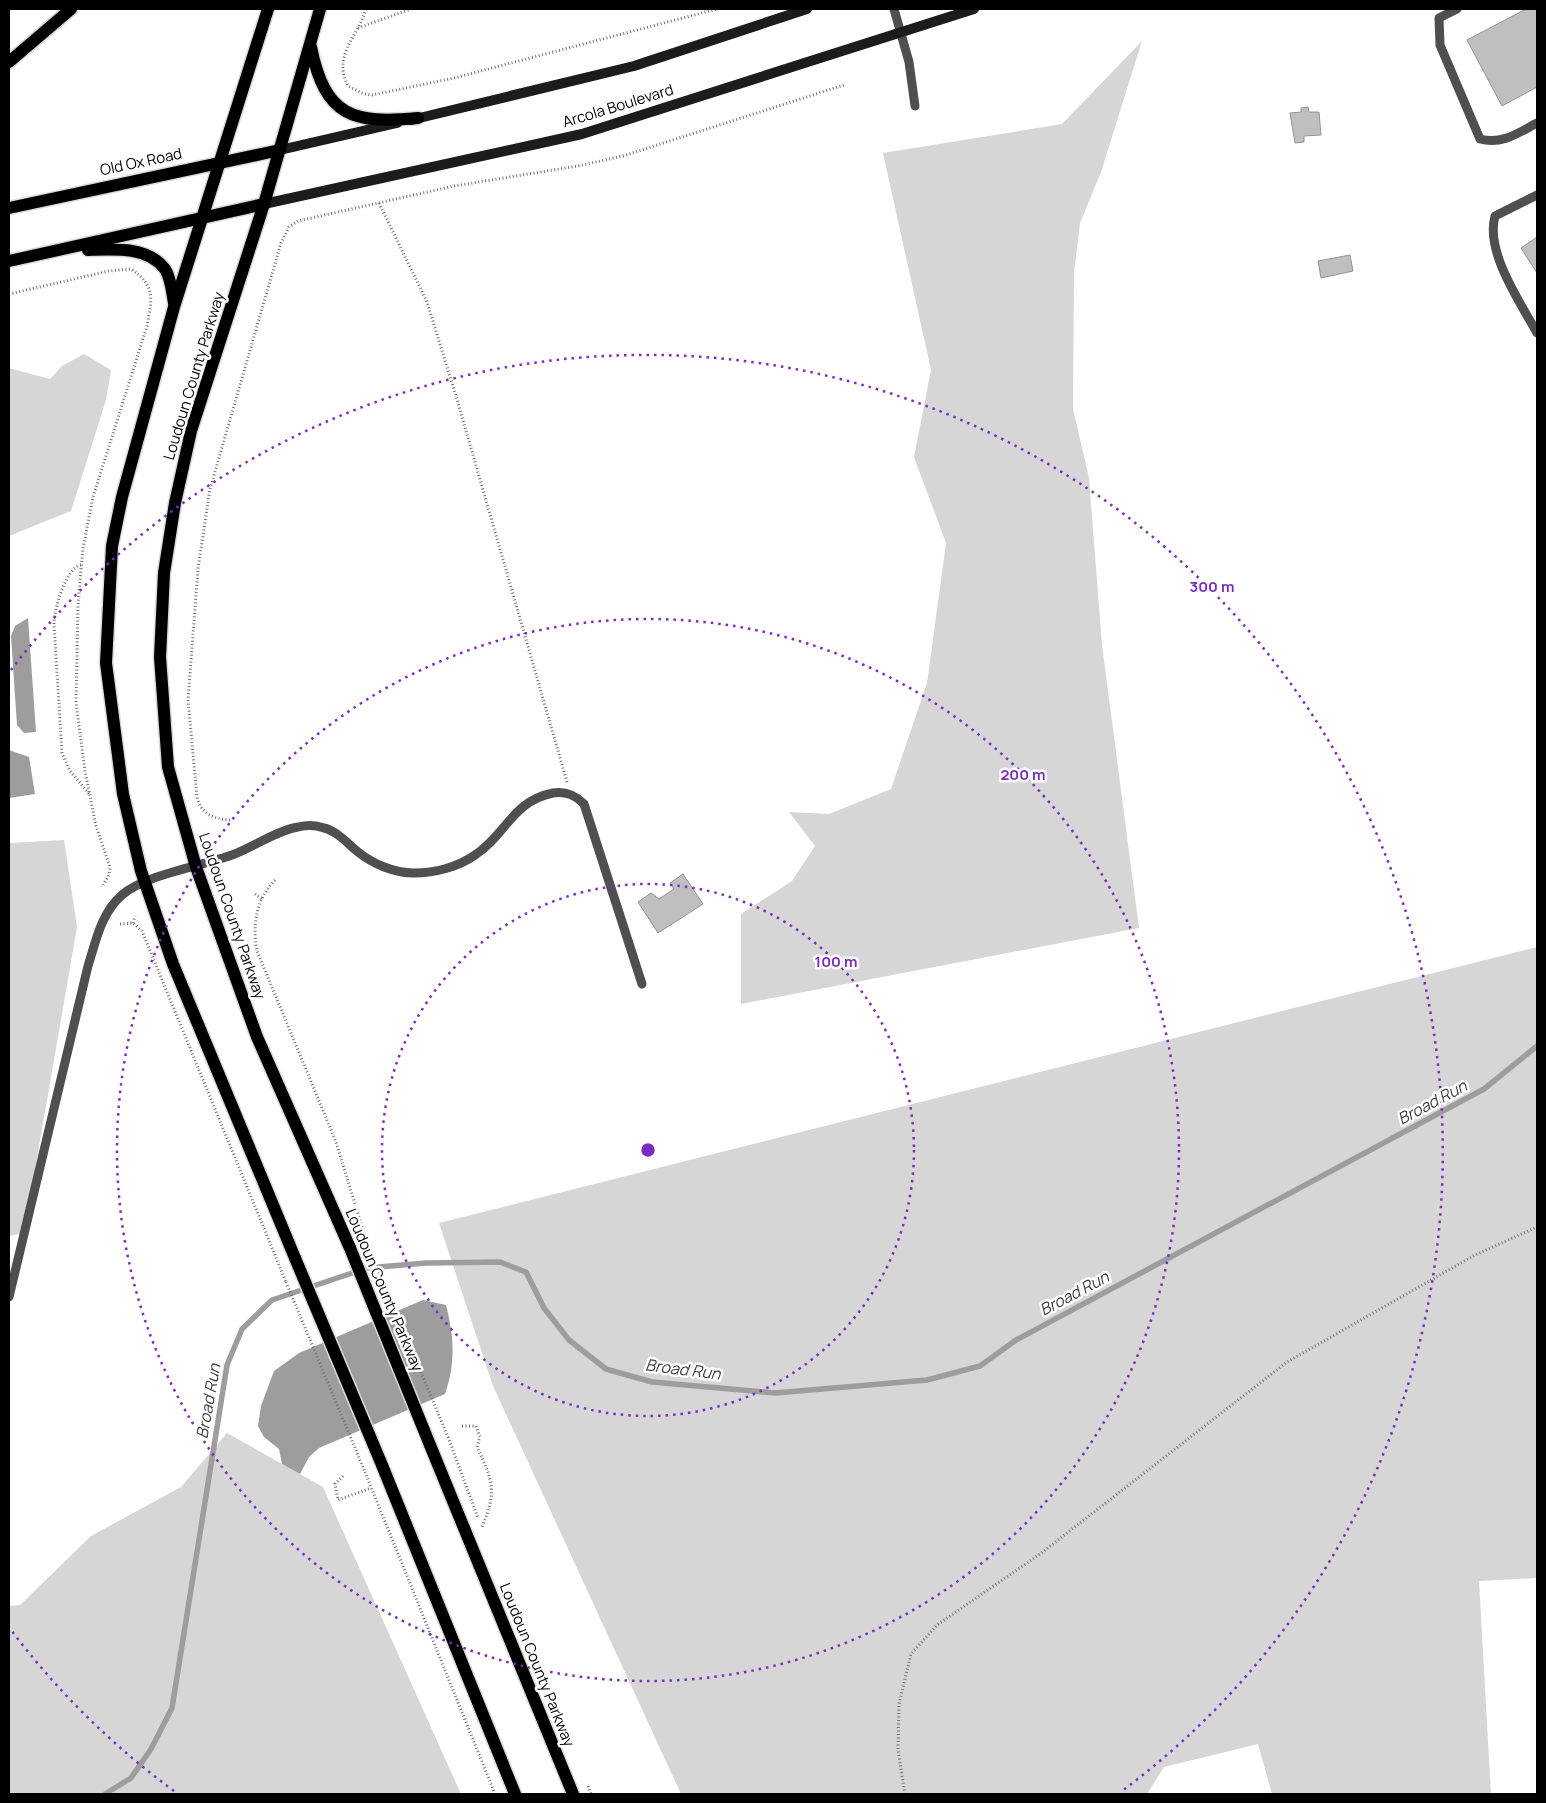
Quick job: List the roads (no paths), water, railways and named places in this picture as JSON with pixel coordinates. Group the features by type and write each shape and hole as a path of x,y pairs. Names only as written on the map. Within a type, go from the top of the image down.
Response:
{"main road":[{"path":"9,62 70,9"},
{"path":"268,9 174,307 122,497 112,546 106,664 116,753 128,821 145,882 173,964 382,1465 515,1794"},
{"name":"Loudoun County Parkway","path":"320,9 264,204 191,430 175,503 164,573 160,657 168,767 196,867 257,1037 350,1248 573,1794"},
{"path":"280,150 634,66 807,9"},
{"name":"Arcola Boulevard","path":"264,204 582,134 974,9"},
{"path":"310,44 319,76 326,92 342,110 369,120 386,121 418,118"},
{"name":"Old Ox Road","path":"9,208 280,150"},
{"path":"9,261 58,252 264,204"},
{"path":"58,252 132,251 147,256 166,270 171,285 174,307"}],"lane":[{"path":"894,9 912,76 915,106"},
{"path":"1457,9 1438,18 1440,45 1480,139 1492,142 1506,140 1537,123"},
{"path":"1537,195 1495,216 1492,229 1500,264 1537,333"},
{"path":"9,1297 76,1015 100,926 110,907 123,894 145,882 236,854 288,830 306,826 326,828 360,853 384,867 412,873 445,869 475,855 521,807 532,799 557,792 570,794 584,804 642,984"}],"waterway":[{"name":"Broad Run","path":"105,1794 131,1778 151,1749 172,1708 227,1365 242,1329 272,1300 367,1268 426,1263 500,1262 526,1272 544,1308 569,1340 606,1369 652,1382 775,1393 927,1380 980,1366 1016,1340 1484,1089 1537,1046"}]}
